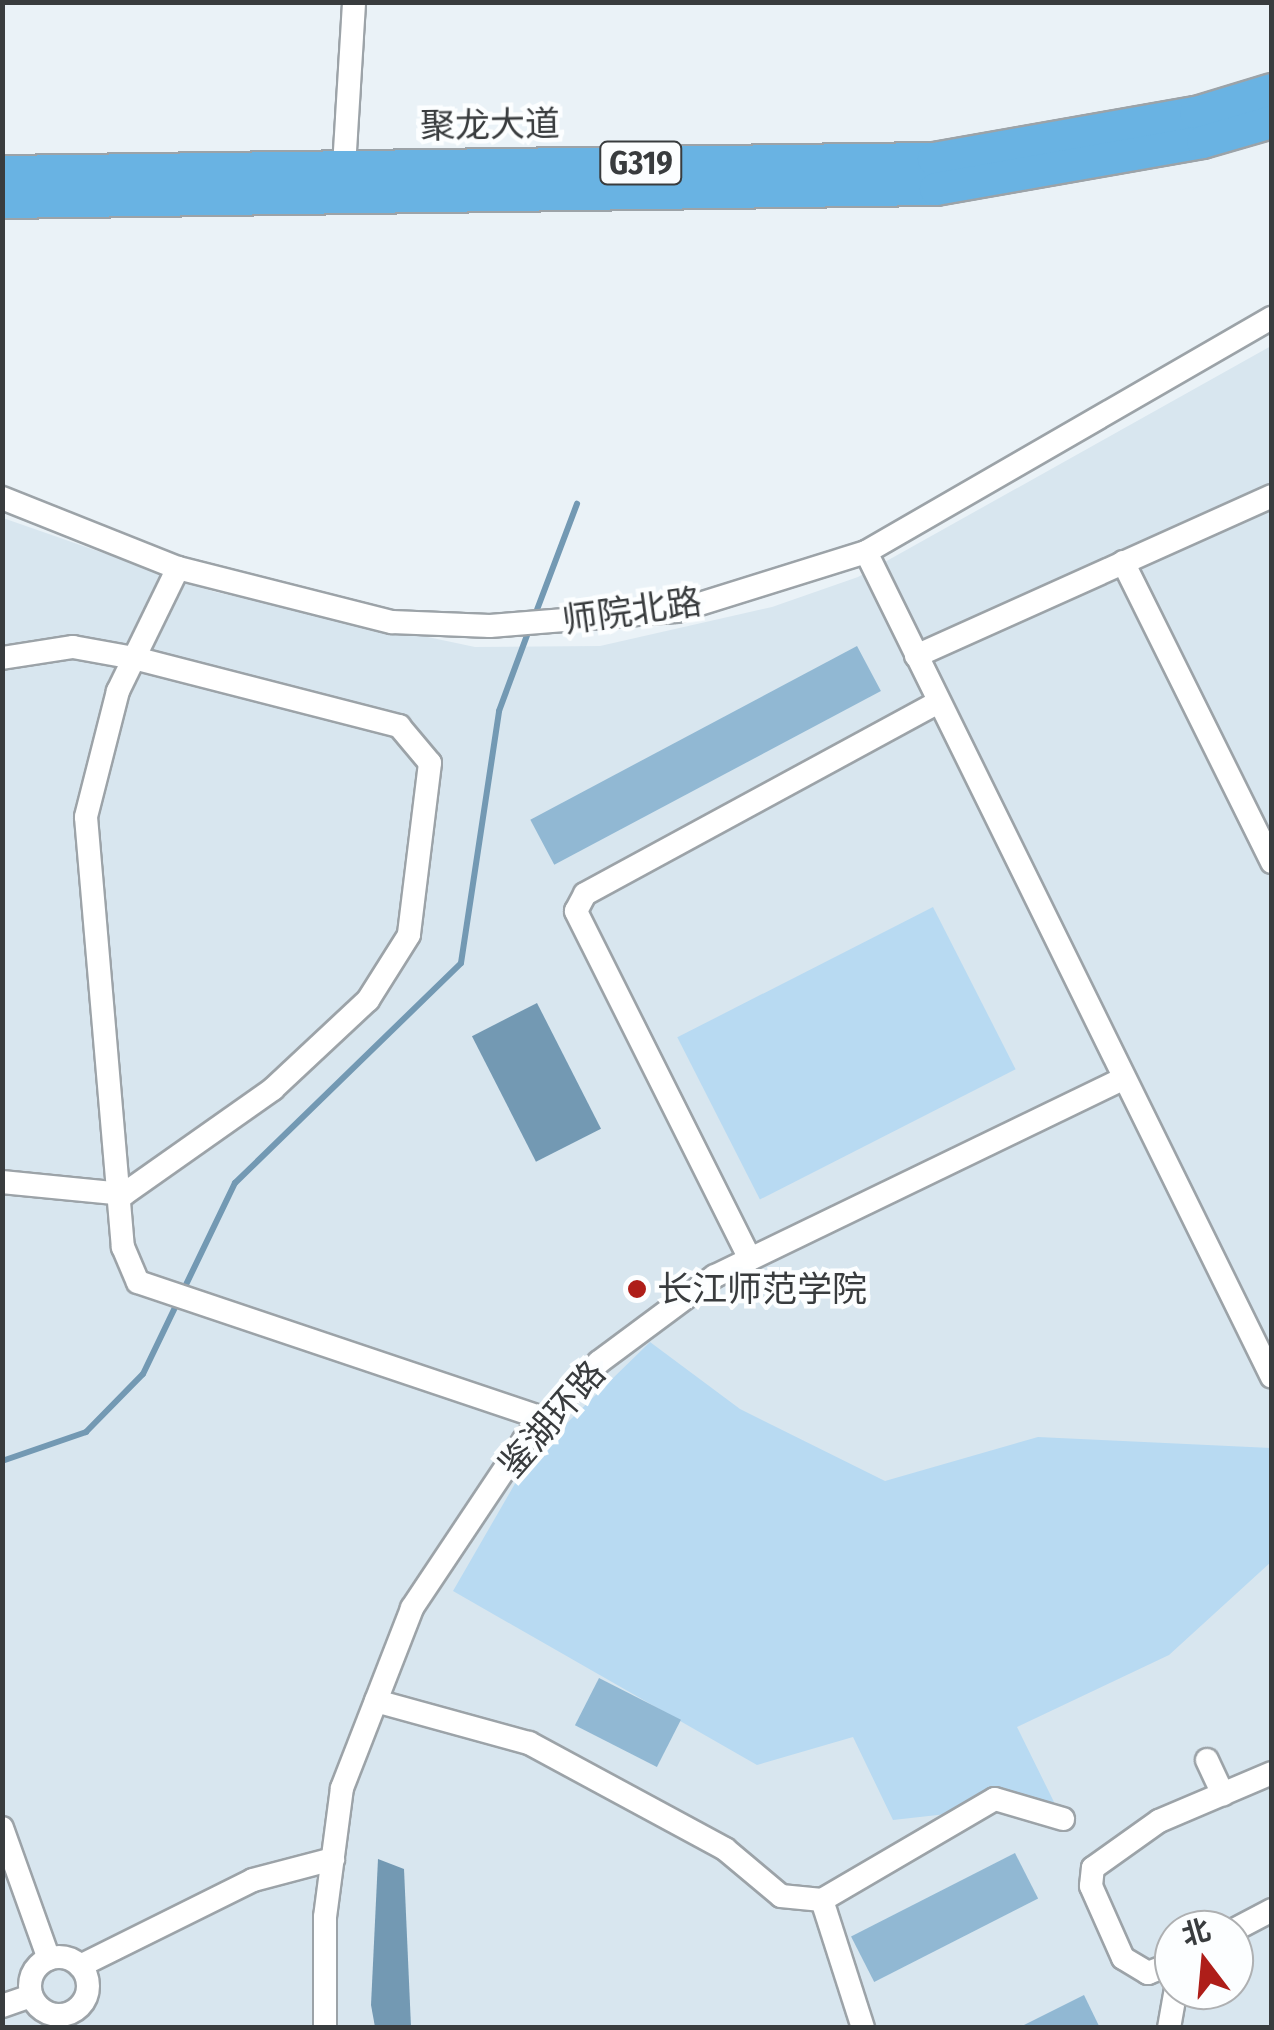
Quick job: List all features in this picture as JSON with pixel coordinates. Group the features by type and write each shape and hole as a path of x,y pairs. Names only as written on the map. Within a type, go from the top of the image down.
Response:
{"highway":[{"name":"聚龙大道","path":"2,172 934,158 1196,113 1272,90"},
{"name":"聚龙大道","path":"2,202 936,189 1272,122"}],"street":[{"path":"343,2 344,167"},
{"path":"344,167 354,2"},
{"name":"师院北路","path":"2,498 178,568 392,622 490,626 678,611 866,552 1272,318"},
{"path":"916,656 1272,496"},
{"path":"866,552 1120,1080 1272,1377"},
{"path":"1124,562 1272,862"},
{"path":"178,568 134,658 86,817 124,1194 123,1247 138,1282 210,1311 544,1419"},
{"path":"2,658 73,648 134,658 399,726 430,763 409,935 368,1000 274,1089 124,1194 2,1182"},
{"path":"750,1259 576,911 586,894 938,702"},
{"name":"鉴湖环路","path":"325,2028 332,1859 342,1788 412,1608 544,1419 599,1362 750,1259 1120,1080"},
{"path":"376,1701 529,1743 724,1849 781,1896 822,1900 995,1799 1063,1819"},
{"path":"1207,1760 1222,1794"},
{"path":"1154,1971 1148,1973 1123,1958 1091,1886 1092,1868 1103,1853 1272,1773"},
{"path":"2,1828 49,1959"},
{"path":"49,1959 80,1966 253,1880 332,1859"},
{"path":"822,1900 863,2028"},
{"path":"49,1959 33,1973 32,1996 59,2021 85,1998 80,1966"},
{"path":"2,2006 32,1996"}],"shaded area":[{"name":"长江师范学院","path":"1271,346 1271,2027 3,2028 3,518 215,592 475,647 600,646 772,607 858,577"},
{"path":"933,907 1016,1069 760,1199 677,1037"},
{"path":"537,1003 601,1129 536,1162 472,1036"},
{"path":"650,1342 740,1409 885,1481 1038,1437 1271,1448 1271,1562 1169,1655 1017,1727 1054,1802 893,1820 853,1737 757,1765 453,1591 528,1461"},
{"path":"378,1859 404,1869 411,2027 375,2027 371,2005"}],"building":[{"path":"857,646 881,691 554,865 530,820"},
{"path":"599,1678 681,1720 657,1767 575,1725"},
{"path":"1015,1853 1038,1898 874,1982 851,1937"},
{"path":"1084,1995 1100,2028 1018,2028"}],"waterway":[{"path":"535,615 577,504"},
{"path":"2,1461 86,1432 143,1374 235,1183 461,963 499,711 530,627"}],"place":[{"name":"长江师范学院","path":"637,1289"}]}
